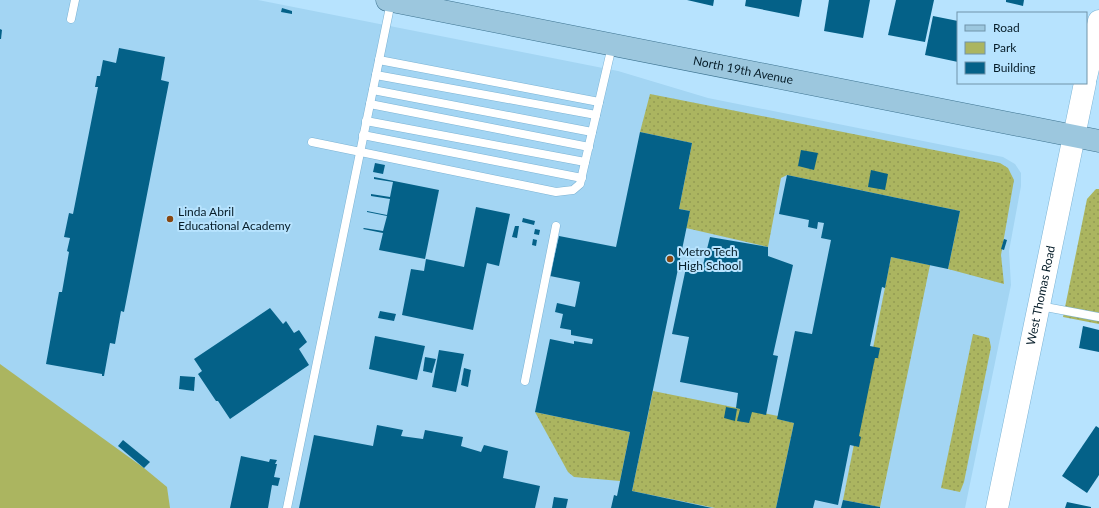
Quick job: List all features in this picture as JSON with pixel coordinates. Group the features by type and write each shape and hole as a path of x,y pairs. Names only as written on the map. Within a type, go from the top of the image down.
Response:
{"main road":[{"name":"North 19th Avenue","path":"389,0 1099,141"},
{"path":"1087,73 1099,20"},
{"name":"West Thomas Road","path":"998,508 1085,84"}],"lane":[{"path":"71,19 75,0"},
{"path":"288,508 379,60 389,0"},
{"path":"312,142 556,192 573,190 580,184 582,178 613,44"},
{"path":"379,60 599,102"},
{"path":"376,75 596,115"},
{"path":"373,90 592,132"},
{"path":"370,104 589,147"},
{"path":"366,121 585,162"},
{"path":"363,135 582,178"},
{"path":"525,381 556,226"},
{"path":"1040,306 1099,317"}],"shaded area":[{"name":"Metro Tech High School","path":"0,0 258,0 618,71 708,98 1003,157 1015,164 1021,173 1021,186 1009,251 1011,285 965,508 0,508"}],"green space":[{"path":"650,94 1000,163 1008,168 1014,180 1001,255 1004,284 948,269 960,211 787,175 781,178 768,247 686,228 690,211 679,209 692,143 640,132"},
{"path":"1096,189 1099,189 1099,324 1063,317 1087,199"},
{"path":"891,257 930,265 880,507 843,500"},
{"path":"973,334 989,338 991,347 964,482 960,492 941,488"},
{"path":"0,364 144,468 167,487 170,508 0,508"},
{"path":"653,391 778,416 778,419 794,423 776,508 715,508 632,491"},
{"path":"535,412 630,432 620,481 574,477 568,472"}],"building":[{"path":"687,0 714,0 713,6"},
{"path":"746,0 802,0 799,17 745,6"},
{"path":"829,0 870,0 863,38 824,31"},
{"path":"896,0 934,0 925,42 888,35"},
{"path":"1006,0 1024,0 1023,6 1006,2"},
{"path":"282,8 292,11 292,14 281,12"},
{"path":"933,16 957,21 957,62 925,55"},
{"path":"0,29 2,30 1,39 0,39"},
{"path":"119,48 165,57 161,80 169,82 124,312 121,311 115,344 110,343 104,376 102,376 102,374 46,364 59,292 62,292 69,252 67,251 70,238 64,237 69,213 73,214 98,87 95,87 97,76 100,76 103,60 116,63"},
{"path":"640,132 692,143 679,209 690,211 632,491 712,508 611,508 614,495 617,496 630,432 535,412 550,339 574,344 574,341 592,344 593,339 571,335 571,330 560,328 563,314 555,312 557,303 575,307 580,282 550,276 559,236 616,247"},
{"path":"801,150 818,153 814,170 798,166"},
{"path":"375,163 385,165 383,174 373,172"},
{"path":"871,170 888,174 885,190 868,187"},
{"path":"787,175 960,211 948,269 891,257 885,288 882,287 870,346 880,348 878,358 875,358 859,436 861,437 859,447 850,445 838,505 815,500 813,508 776,508 794,423 777,419 795,331 812,334 831,240 821,238 824,223 818,222 817,229 808,227 809,220 779,214"},
{"path":"374,177 439,190 425,259 379,250 383,233 363,229 383,231 387,216 367,212 387,215 390,199 371,196 371,194 390,197 393,182 374,179"},
{"path":"476,207 510,214 499,266 487,263 473,330 402,315 411,269 424,271 426,259 464,267"},
{"path":"523,218 535,221 534,225 522,222"},
{"path":"515,226 519,226 517,238 512,237"},
{"path":"535,229 540,230 539,235 534,234"},
{"path":"710,237 768,247 768,256 793,265 773,355 778,356 766,415 752,412 749,423 737,421 740,409 736,408 738,393 680,382 689,337 672,334 687,263 703,265"},
{"path":"533,239 537,240 536,246 532,245"},
{"path":"1004,239 1007,240 1004,250 1001,249"},
{"path":"270,308 283,324 286,321 294,333 299,330 307,342 299,349 309,365 230,419 198,374 202,371 194,359"},
{"path":"380,311 396,314 394,321 378,318"},
{"path":"1083,326 1099,330 1099,352 1079,348"},
{"path":"375,336 425,346 417,380 369,369"},
{"path":"439,350 464,354 456,392 432,387"},
{"path":"425,357 436,359 432,373 423,371"},
{"path":"464,368 471,370 468,387 461,385"},
{"path":"180,376 195,377 194,391 179,389"},
{"path":"726,407 737,409 735,421 724,418"},
{"path":"377,425 403,430 401,436 423,439 425,430 463,437 461,446 481,452 484,445 508,451 503,478 540,486 535,508 299,508 314,435 373,446"},
{"path":"1096,426 1099,428 1099,475 1087,493 1062,476"},
{"path":"123,440 150,462 144,468 118,446"},
{"path":"241,456 269,462 270,459 277,460 275,464 277,464 274,477 280,478 278,486 272,485 268,508 230,508"},
{"path":"554,497 568,499 566,508 552,508"},
{"path":"843,500 880,507 880,508 841,508"},
{"path":"1067,502 1091,507 1091,508 1065,508"}],"place":[{"name":"Linda Abril Educational Academy","path":"170,219"},
{"name":"Metro Tech High School","path":"670,259"}]}
